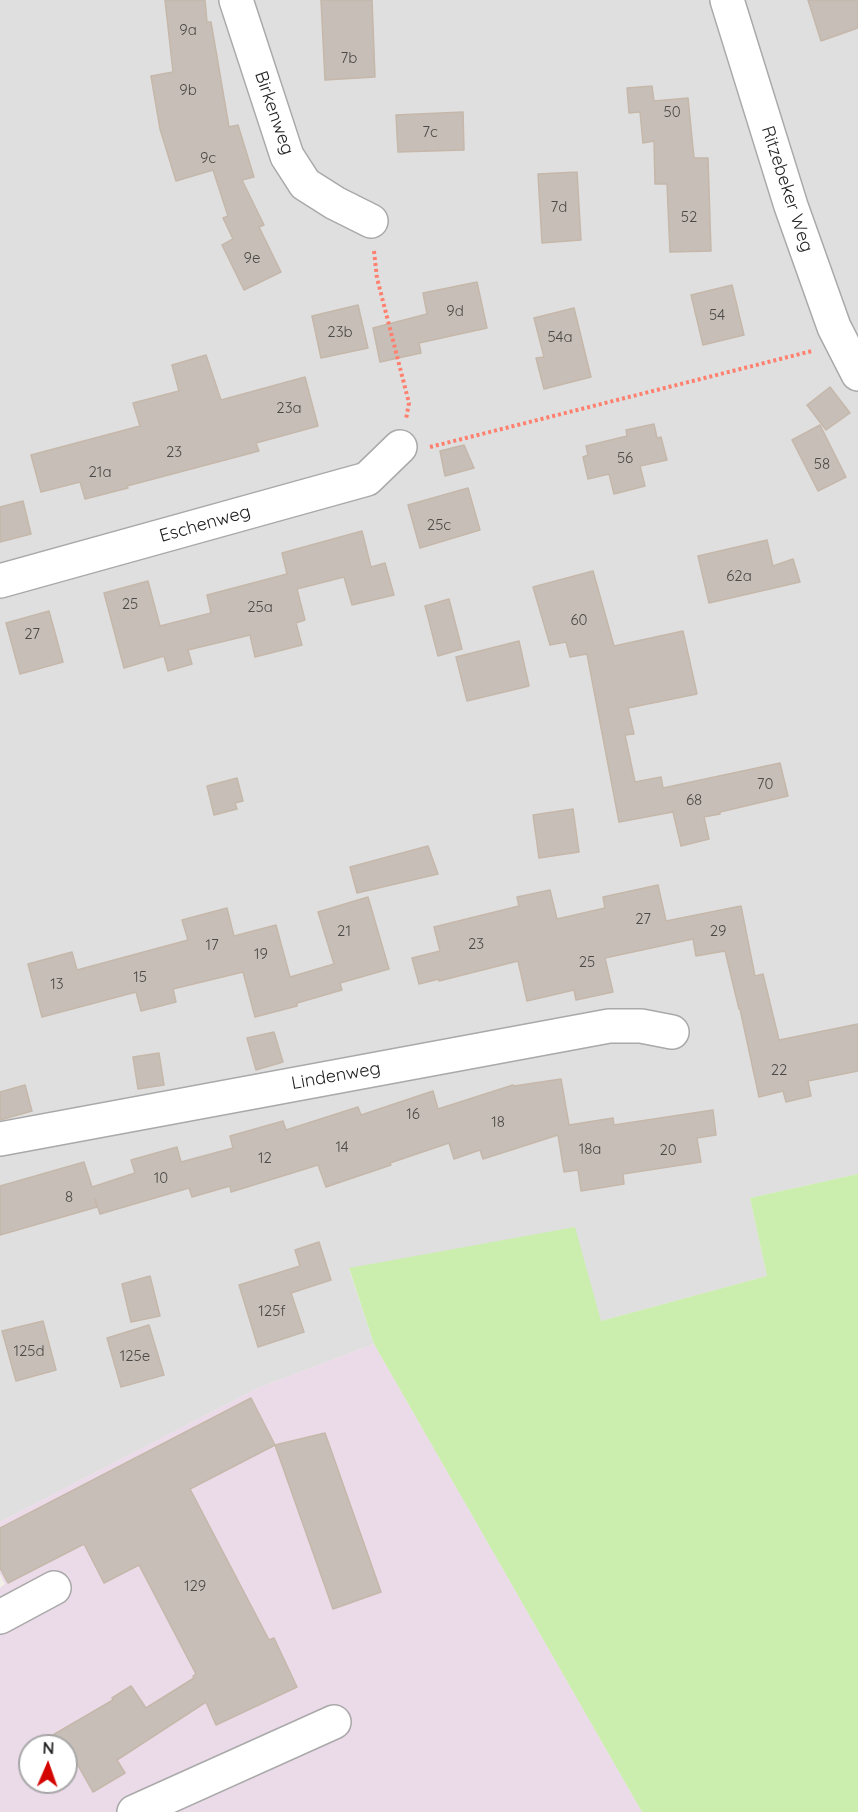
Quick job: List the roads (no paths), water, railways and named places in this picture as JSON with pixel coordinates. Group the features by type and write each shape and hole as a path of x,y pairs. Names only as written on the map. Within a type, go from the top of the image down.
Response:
{"street":[{"name":"Birkenweg","path":"236,0 287,156 305,184 335,203 371,221"},
{"name":"Ritzebeker Weg","path":"727,0 790,206 834,327 858,374"},
{"name":"Eschenweg","path":"0,581 367,479 400,447"},
{"name":"Lindenweg","path":"0,1139 609,1026 641,1026 672,1032"},
{"path":"0,1617 54,1588"},
{"path":"134,1812 334,1722"}]}
